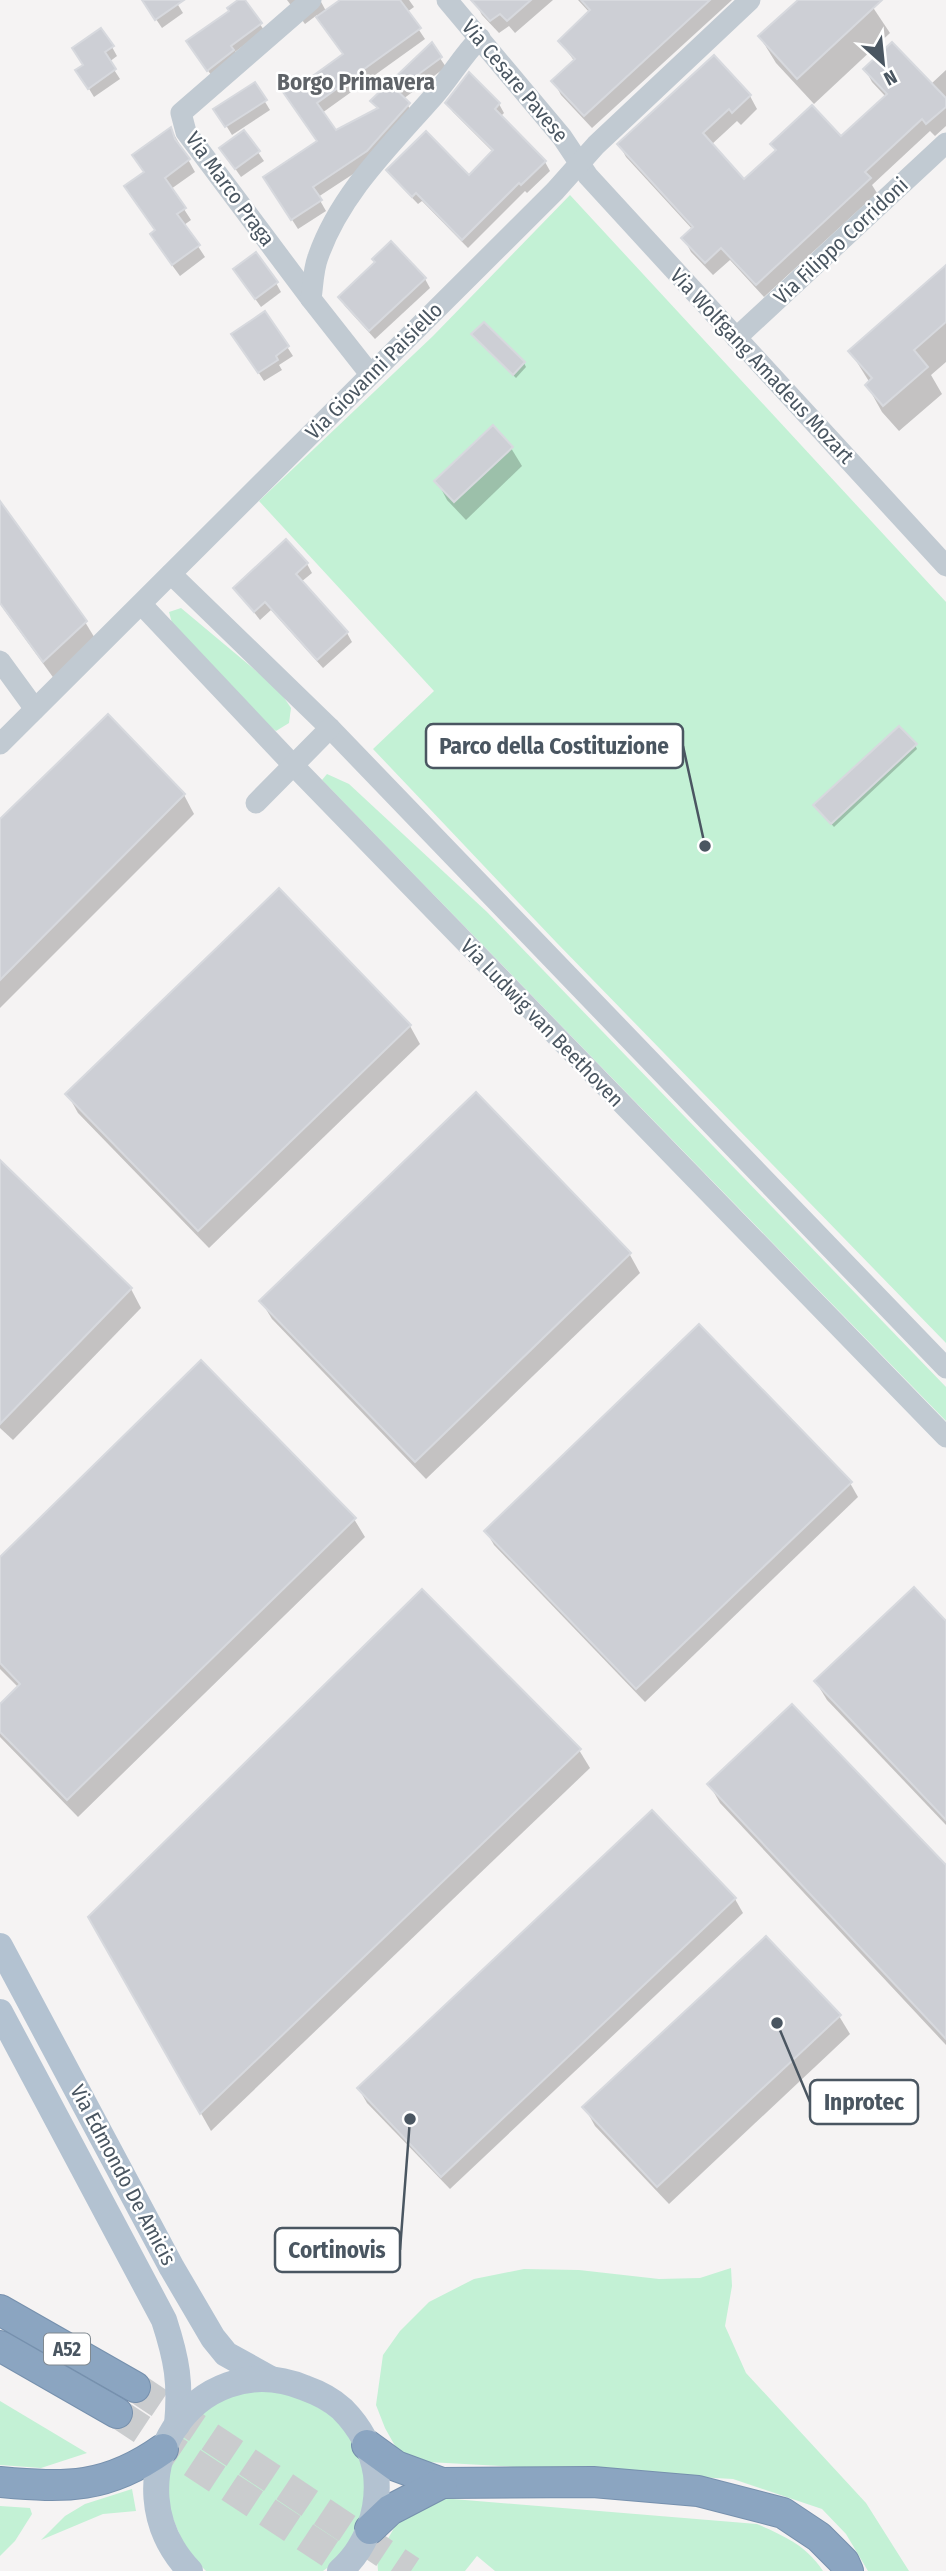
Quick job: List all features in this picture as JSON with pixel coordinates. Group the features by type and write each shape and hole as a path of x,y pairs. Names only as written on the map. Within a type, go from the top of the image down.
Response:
{"highway":[{"name":"A52","path":"0,2310 135,2387"},
{"name":"A52","path":"0,2346 117,2413"},
{"path":"0,2482 32,2485 86,2484 122,2475 143,2463 170,2437"},
{"path":"367,2445 396,2466 442,2483 593,2482 698,2491 783,2513 818,2537 844,2562 848,2571"},
{"path":"364,2549 390,2510 442,2483"}],"main road":[{"name":"Via Edmondo De Amicis","path":"0,1946 213,2338 226,2354 272,2379"},
{"name":"Via Edmondo De Amicis","path":"0,2012 164,2320 176,2358 180,2394 155,2484 156,2506 169,2545 190,2571"},
{"path":"170,2437 196,2404 232,2385 272,2379 290,2382 324,2395 350,2417 367,2445 377,2485 376,2501 364,2549 340,2571"}],"street":[{"name":"Via Marco Praga","path":"311,0 181,113 186,132 311,299"},
{"name":"Via Cesare Pavese","path":"448,0 562,137 580,164"},
{"name":"Via Giovanni Paisiello","path":"0,744 142,605 596,145 750,0"},
{"path":"370,373 311,299 317,259 333,224 356,186 454,73 467,51 480,38"},
{"name":"Via Filippo Corridoni","path":"736,338 946,143"},
{"name":"Via Wolfgang Amadeus Mozart","path":"580,164 946,566"},
{"path":"172,574 330,728 946,1368"},
{"name":"Via Ludwig van Beethoven","path":"142,605 293,765 946,1437"},
{"path":"0,661 35,709"},
{"path":"256,803 330,728"}],"green space":[{"path":"570,195 946,602 946,1343 556,942 373,749 434,691 259,501 433,336"},
{"path":"181,608 279,690 291,708 289,723 276,731 265,723 172,623 169,612"},
{"path":"327,774 349,784 487,912 946,1387 946,1421 322,780"},
{"path":"731,2268 732,2286 725,2326 746,2373 866,2503 909,2571 868,2571 846,2534 822,2509 733,2479 428,2462 399,2453 385,2428 376,2405 383,2355 400,2331 429,2302 474,2279 524,2269 579,2270 659,2279 700,2278"},
{"path":"247,2391 299,2395 339,2421 353,2441 361,2460 365,2502 352,2540 339,2557 323,2571 206,2571 187,2552 166,2502 172,2453 202,2412 223,2399"},
{"path":"0,2401 87,2453 41,2468 0,2465"},
{"path":"132,2489 136,2511 103,2514 41,2540 65,2516 85,2504"},
{"path":"441,2498 757,2524 802,2548 823,2571 495,2571 477,2556 465,2571 378,2571 377,2558 398,2521"},
{"path":"0,2506 30,2508 32,2514 15,2541 0,2556"}],"building":[{"path":"142,0 184,0 155,20"},
{"path":"238,0 245,0 262,23 231,46 234,50 207,71 186,41 229,11 227,8"},
{"path":"340,0 400,0 421,28 317,103 336,130 378,108 370,101 389,83 410,103 367,151 313,187 322,200 291,220 263,177 317,141 283,92 301,80 303,83 343,54 316,17"},
{"path":"471,0 531,0 507,21 500,14 490,21"},
{"path":"581,0 710,0 584,116 551,81 575,59 558,41 590,10"},
{"path":"798,0 882,0 797,79 758,36"},
{"path":"101,28 114,46 105,52 116,69 88,89 75,70 83,65 72,48"},
{"path":"432,42 442,57 397,90 390,82"},
{"path":"892,42 946,98 946,107 926,124 922,119 865,172 871,178 756,285 721,248 705,263 681,238 693,227 617,144 714,55 751,95 732,113 729,109 703,133 744,179 776,150 770,144 812,105 841,136 887,94 863,69"},
{"path":"469,72 500,103 495,109 546,161 521,185 519,183 462,240 416,193 412,197 386,170 426,131 469,175 493,150 445,103"},
{"path":"255,82 267,100 225,127 213,109"},
{"path":"171,127 175,139 190,159 165,178 186,208 177,214 200,245 172,265 150,234 155,230 124,186 144,172 132,155"},
{"path":"244,130 260,151 235,169 219,148"},
{"path":"391,241 426,278 369,331 338,297 375,262 372,259"},
{"path":"256,252 278,282 255,299 233,269"},
{"path":"946,265 946,322 914,350 928,367 883,406 865,385 872,378 848,351"},
{"path":"265,311 289,346 276,356 278,360 258,373 231,334"},
{"path":"484,322 525,362 513,375 471,334"},
{"path":"493,425 513,447 454,502 434,481"},
{"path":"0,501 87,621 43,662 0,603"},
{"path":"286,539 308,563 296,574 348,632 317,660 265,602 254,612 233,588"},
{"path":"108,714 185,794 0,980 0,819"},
{"path":"899,726 917,744 831,824 813,805"},
{"path":"279,888 411,1025 198,1231 65,1094"},
{"path":"476,1092 631,1253 415,1462 259,1301"},
{"path":"0,1160 132,1288 0,1424"},
{"path":"699,1324 852,1482 636,1689 484,1531"},
{"path":"201,1360 356,1518 67,1800 0,1732 0,1704 20,1684 0,1663 0,1557"},
{"path":"914,1587 946,1621 946,1820 814,1681"},
{"path":"422,1589 581,1749 200,2114 88,1917"},
{"path":"792,1704 946,1865 946,2039 707,1784"},
{"path":"652,1810 736,1898 441,2177 357,2088"},
{"path":"766,1936 841,2015 657,2187 582,2107"}],"tunnel":[{"path":"135,2387 411,2571"},
{"path":"117,2413 357,2571"}],"place":[{"name":"Parco della Costituzione","path":"705,846"},
{"name":"Inprotec","path":"777,2023"},
{"name":"Cortinovis","path":"410,2119"}],"district":[{"name":"Borgo Primavera","path":"356,82"}]}
